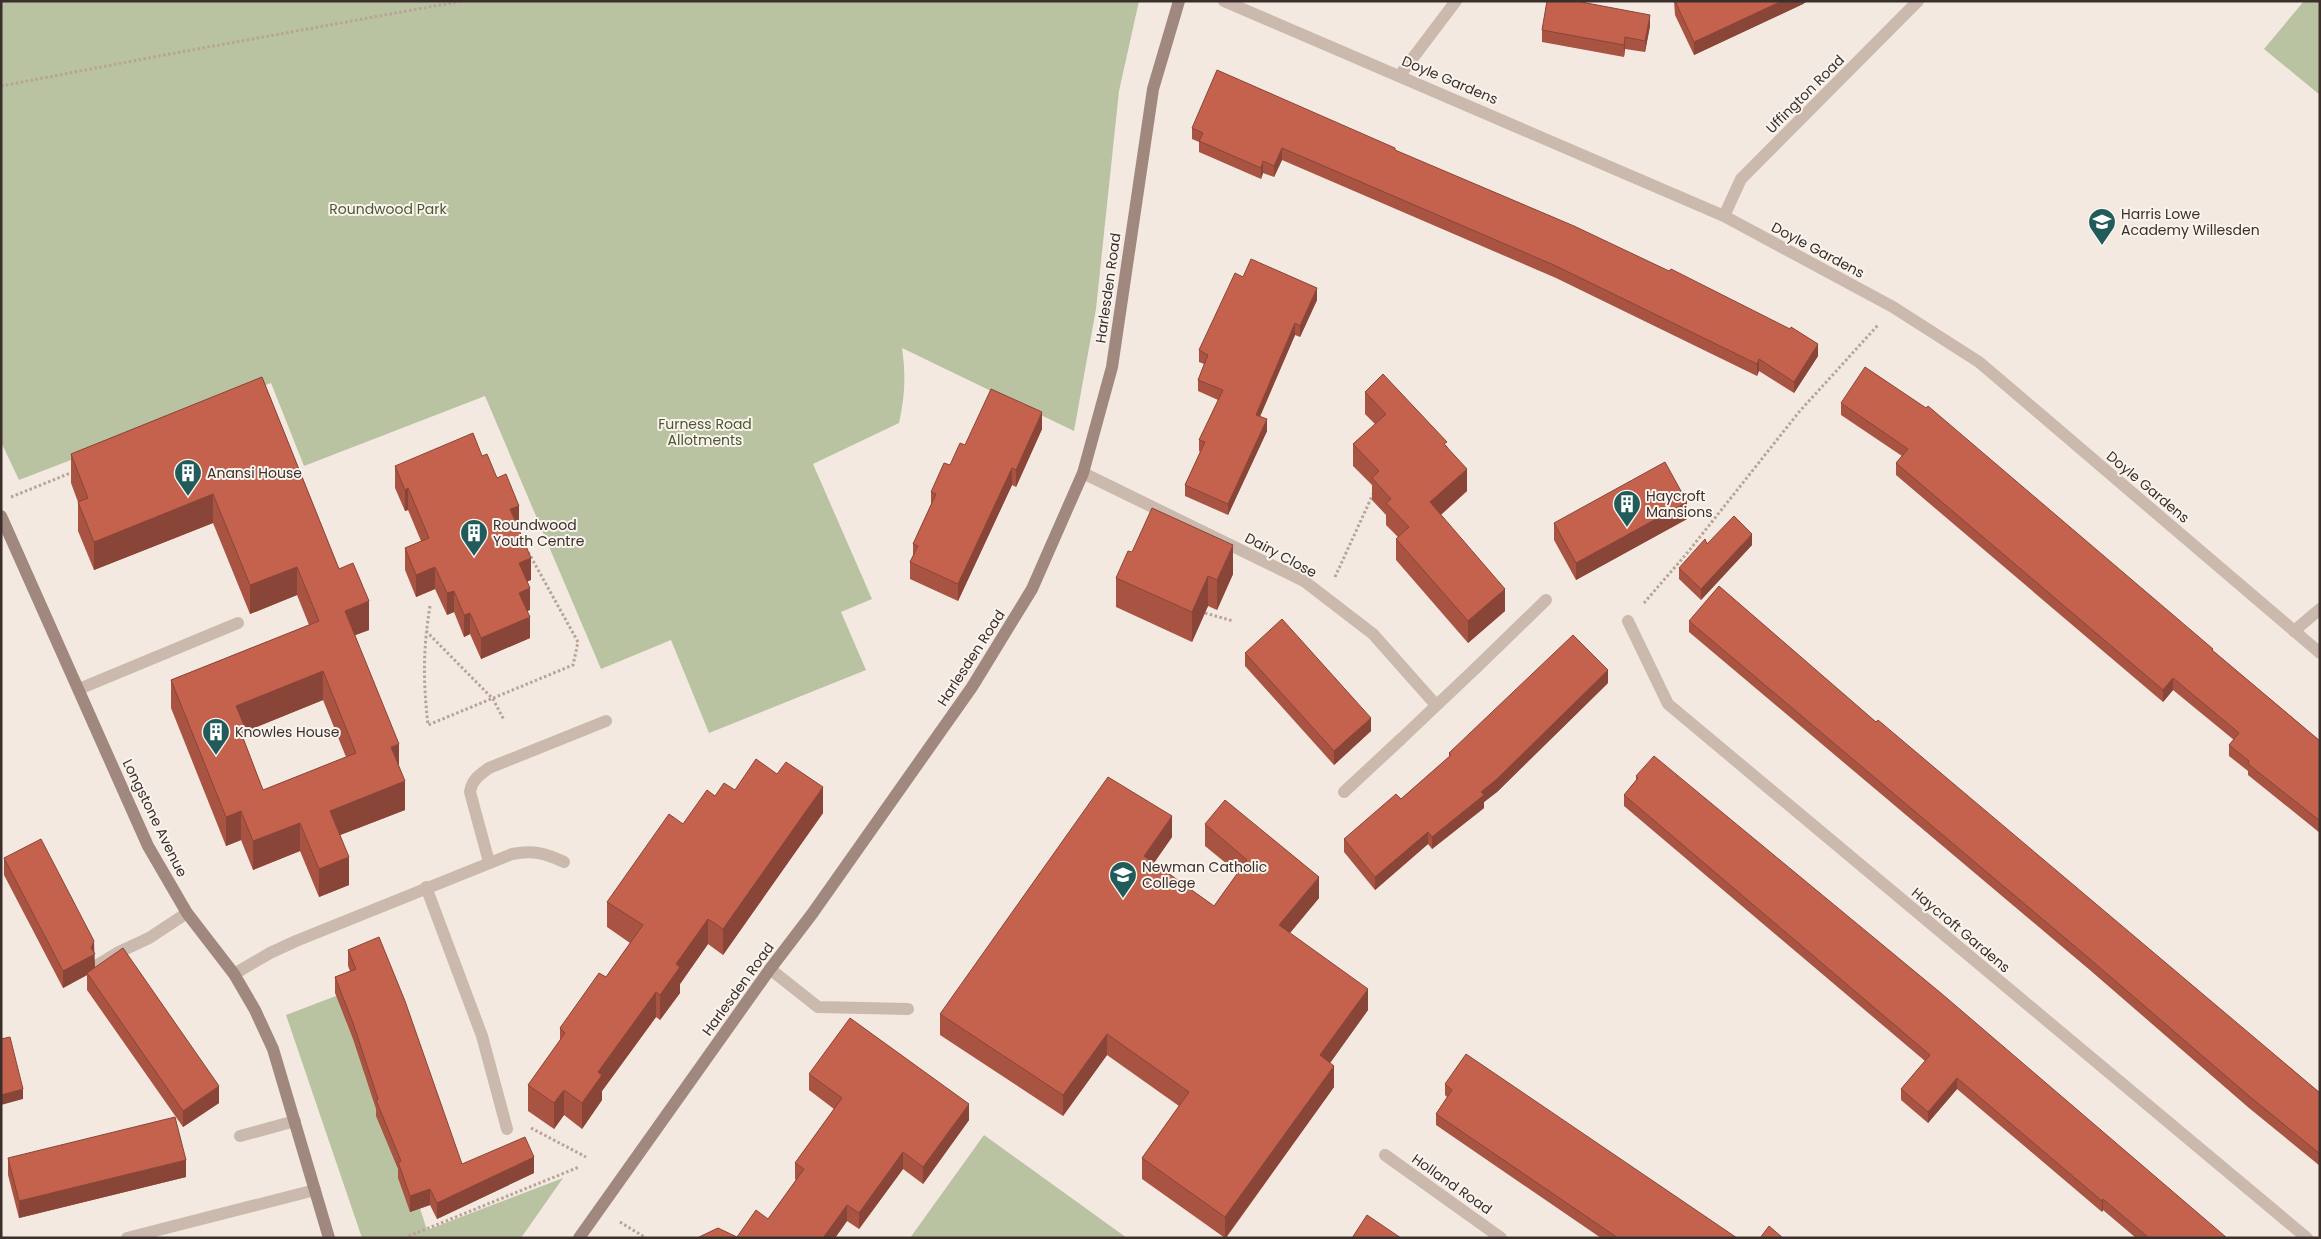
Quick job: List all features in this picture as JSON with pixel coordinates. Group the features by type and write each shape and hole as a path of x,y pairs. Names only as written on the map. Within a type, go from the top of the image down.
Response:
{"street":[{"name":"Harlesden Road","path":"579,1238 770,969 812,914 972,687 1032,588 1083,473 1112,367 1153,89 1179,1"},
{"name":"Doyle Gardens","path":"1224,1 1400,75 1724,216 1893,307 1979,362 2320,653"},
{"path":"1400,75 1456,1"},
{"name":"Uffington Road","path":"1724,216 1741,179 1918,1"},
{"name":"Dairy Close","path":"1083,473 1292,575 1325,597 1373,634 1436,705"},
{"name":"Longstone Avenue","path":"1,516 148,846 187,913 234,974 256,1010 273,1049 329,1238"},
{"path":"1344,792 1546,600"},
{"path":"2294,631 2320,609"},
{"name":"Haycroft Gardens","path":"1628,620 1668,704 2307,1238"},
{"path":"79,689 238,623"},
{"path":"489,862 470,792 471,785 475,779 489,768 606,721"},
{"path":"234,974 288,945 426,887 512,854 531,850 548,854 564,862"},
{"path":"426,887 482,1036 506,1128"},
{"path":"99,964 149,938 187,913"},
{"path":"770,969 818,1007 908,1009"},
{"path":"240,1136 295,1121"},
{"name":"Holland Road","path":"1385,1155 1492,1235"},
{"path":"128,1238 315,1190"}],"path":[{"path":"1,86 462,1"},
{"path":"1628,620 1688,552 1799,412 1893,307"},
{"path":"10,497 79,470"},
{"path":"1325,597 1374,493"},
{"path":"430,606 426,631 423,681 428,725 573,665 578,642 523,542"},
{"path":"1205,613 1233,621"},
{"path":"426,631 493,699 504,720"},
{"path":"501,1112 586,1157"},
{"path":"404,1238 579,1167"},
{"path":"620,1222 646,1238"}],"green space":[{"name":"Roundwood Park","path":"1,1 1139,1 1119,91 1096,309 1074,431 902,348 904,386 899,423 813,464 872,599 841,612 866,670 709,733 671,640 601,669 485,396 304,466 271,383 19,480 1,442"},
{"path":"2304,1 2320,1 2320,95 2264,49"},
{"path":"349,991 427,1230 563,1178 521,1238 362,1238 286,1015"},
{"path":"984,1135 1127,1238 910,1238"}],"building":[{"path":"1547,1 1576,1 1650,15 1645,41 1625,37 1624,45 1542,30"},
{"path":"1675,1 1782,1 1694,42"},
{"path":"1217,70 1395,148 1395,150 1574,226 1669,271 1671,269 1790,329 1791,327 1818,344 1794,382 1759,359 1757,364 1556,266 1282,148 1274,166 1263,161 1261,168 1199,141 1203,133 1192,128"},
{"path":"1251,259 1317,288 1300,326 1295,323 1256,415 1267,419 1228,504 1185,485 1205,442 1199,440 1223,390 1198,380 1208,355 1199,350 1235,273 1243,277"},
{"path":"1865,367 1926,408 1928,406 2320,741 2320,821 2248,764 2249,761 2229,745 2239,733 2173,678 2163,690 1896,463 1908,449 1841,403"},
{"path":"1383,374 1447,442 1444,444 1467,469 1430,502 1505,589 1468,621 1396,539 1409,527 1386,503 1391,499 1372,478 1379,471 1353,444 1386,414 1365,392"},
{"path":"262,377 339,569 353,563 369,601 345,611 399,744 391,747 405,781 330,811 349,857 319,869 300,823 253,841 241,811 226,817 171,680 319,621 297,567 250,585 213,494 94,542 78,502 88,498 71,454","holes":["323,671 356,753 263,790 240,730 244,725 236,706"]},
{"path":"991,389 1042,412 1016,470 1012,468 958,584 910,562 918,546 913,544 936,494 931,492 944,463 950,465 960,443 965,445"},
{"name":"Roundwood Youth Centre","path":"473,433 482,456 487,454 497,478 506,474 519,506 510,509 531,558 519,563 530,588 519,593 530,617 481,638 470,613 464,615 454,591 447,593 435,567 416,575 405,548 429,538 408,488 405,490 395,466"},
{"name":"Haycroft Mansions","path":"1665,462 1687,502 1576,563 1554,523"},
{"path":"1152,508 1233,545 1217,580 1208,576 1192,612 1116,578 1128,551 1132,552"},
{"name":"Haycroft Mansions","path":"1734,516 1752,534 1701,589 1679,568 1705,539 1707,544"},
{"path":"1719,586 1876,722 1878,720 2320,1093 2320,1154 2249,1096 2091,960 1689,621"},
{"path":"1282,619 1371,718 1334,751 1245,653"},
{"path":"1573,635 1608,670 1497,779 1481,792 1484,795 1432,837 1428,832 1375,877 1344,839 1396,794 1401,799 1451,755 1449,753"},
{"path":"1654,756 1942,994 2227,1238 2149,1238 2103,1199 2102,1201 1957,1078 1928,1112 1901,1089 1930,1055 1624,795 1638,778 1636,776"},
{"path":"756,759 777,774 786,762 823,787 723,929 708,919 676,964 680,967 660,995 656,992 598,1072 602,1075 582,1103 564,1090 554,1103 528,1085 565,1033 560,1028 599,973 606,977 643,925 607,902 669,814 683,824 707,790 715,796 724,783 735,790"},
{"path":"1108,777 1172,816 1144,856 1214,906 1247,860 1205,824 1225,800 1319,877 1279,925 1368,989 1320,1055 1334,1066 1225,1217 1142,1158 1189,1092 1107,1034 1063,1095 940,1014"},
{"path":"41,839 94,941 91,948 95,954 63,971 4,858"},
{"path":"379,937 405,1001 462,1164 525,1137 534,1157 437,1203 430,1189 410,1196 398,1162 401,1161 376,1100 378,1099 353,1023 335,977 356,969 348,950"},
{"path":"123,948 219,1086 183,1111 87,973"},
{"path":"850,1018 969,1104 923,1167 903,1152 859,1213 847,1205 823,1238 697,1238 718,1228 737,1237 756,1210 768,1219 804,1169 795,1163 842,1098 809,1074"},
{"path":"10,1037 23,1089 1,1095 1,1039"},
{"path":"1466,1054 1737,1238 1618,1238 1436,1114 1452,1090 1445,1084"},
{"path":"175,1117 186,1160 19,1201 8,1158"},
{"path":"1367,1215 1401,1238 1352,1238"},
{"path":"1769,1226 1783,1238 1760,1238"}],"place":[{"name":"Harris Lowe Academy Willesden","path":"2102,246"},
{"name":"Anansi House","path":"188,497"},
{"name":"Haycroft Mansions","path":"1627,528"},
{"name":"Roundwood Youth Centre","path":"474,557"},
{"name":"Knowles House","path":"216,756"},
{"name":"Newman Catholic College","path":"1123,899"}],"park label":[{"name":"Furness Road Allotments","path":"705,432"}]}
